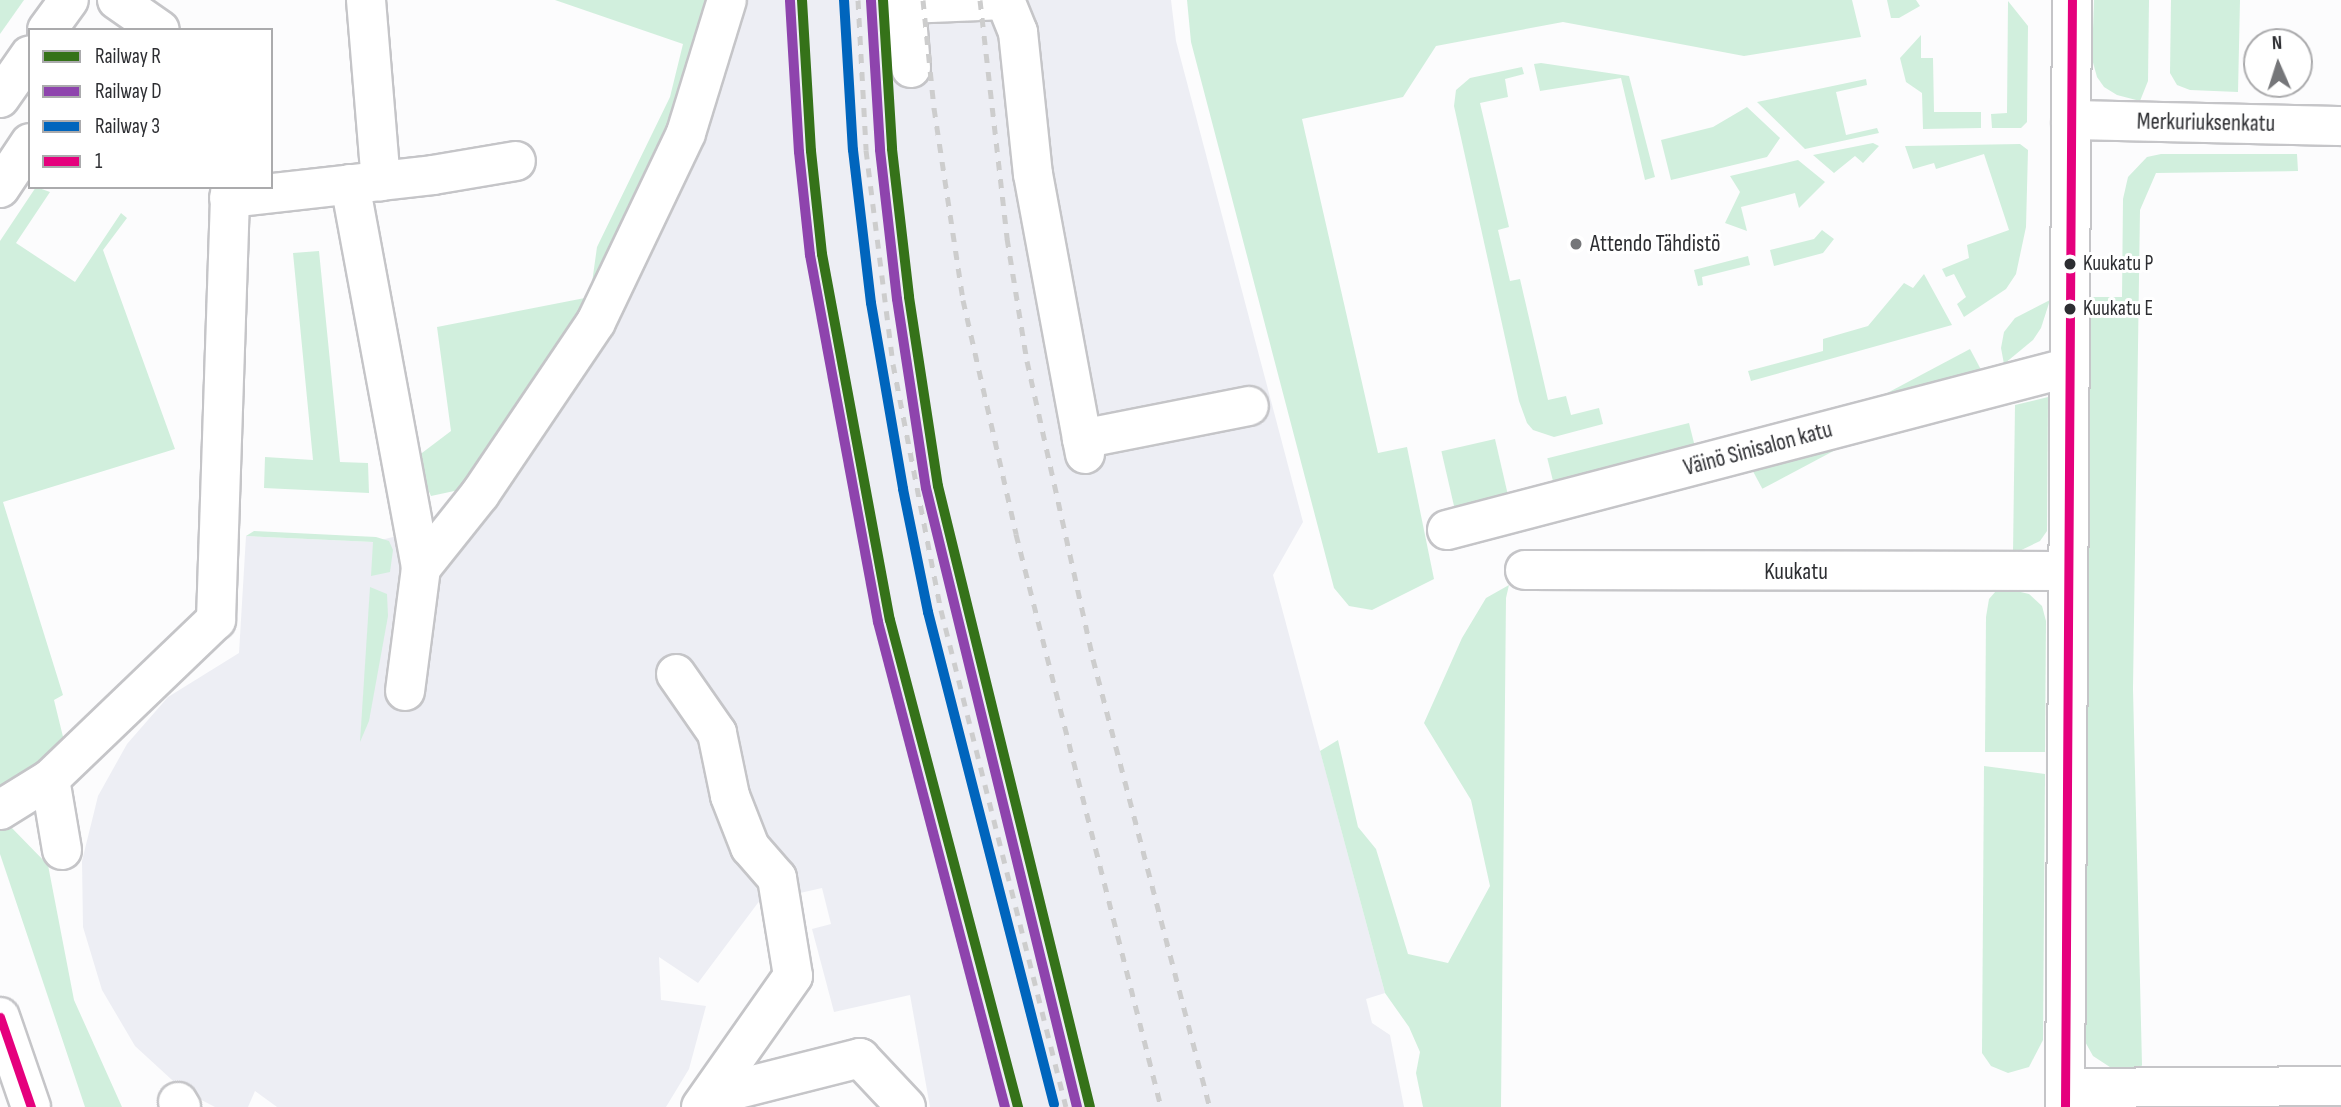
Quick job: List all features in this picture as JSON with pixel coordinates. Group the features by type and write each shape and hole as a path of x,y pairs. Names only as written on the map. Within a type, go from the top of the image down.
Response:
{"street":[{"path":"48,28 69,0"},
{"path":"366,0 365,182 421,568 405,691"},
{"path":"421,568 480,494 596,322 686,133 727,0"},
{"path":"911,68 906,4 1005,0 1018,32 1033,174 1083,447 1249,406"},
{"path":"2072,0 2065,1098 2341,1086"},
{"path":"117,8 156,28"},
{"path":"0,98 28,58"},
{"name":"Merkuriuksenkatu","path":"2071,120 2341,126"},
{"path":"0,188 28,146"},
{"path":"273,189 365,182 516,161"},
{"path":"0,810 50,779 216,620 229,192 270,189"},
{"name":"Väinö Sinisalon katu","path":"1447,530 2070,367"},
{"name":"Kuukatu","path":"1525,570 2068,572"},
{"path":"676,674 717,733 730,796 750,847 777,878 793,976 706,1102"},
{"path":"50,779 62,850"},
{"path":"0,1017 31,1107"},
{"path":"706,1102 860,1058 906,1107"}],"shaded area":[{"path":"721,0 1171,0 1176,41 1303,522 1273,575 1385,993 1366,999 1372,1023 1390,1035 1404,1107 930,1107 910,995 834,1012 812,929 831,924 822,888 800,893 766,892 698,983 659,957 661,1000 706,1006 689,1069 666,1107 277,1107 255,1091 248,1107 215,1107 184,1091 135,1046 102,990 83,927 82,861 98,796 127,744 168,697 239,653 246,536 373,542 433,527 582,317"}],"green space":[{"path":"0,0 24,0 0,34"},
{"path":"555,0 721,0 679,108 582,317 459,490 431,496 414,459 451,431 437,327 590,297 597,247 670,97 683,44"},
{"path":"1187,0 1852,0 1861,37 1744,56 1563,22 1436,46 1403,97 1302,119 1378,453 1407,447 1434,579 1372,610 1349,606 1334,588 1191,42"},
{"path":"1887,0 1916,0 1920,6 1899,18 1891,18"},
{"path":"2094,0 2149,0 2148,81 2140,101 2117,95 2104,87 2097,77 2092,59"},
{"path":"2171,0 2240,0 2238,92 2190,90 2177,85 2170,73"},
{"path":"2008,1 2028,26 2027,122 2021,128 1992,128 1991,114 2007,113"},
{"path":"1921,35 1921,58 1933,58 1934,112 1981,112 1981,128 1923,129 1922,93 1906,82 1900,58"},
{"path":"1534,64 1629,76 1655,177 1645,180 1621,78 1540,91"},
{"path":"1522,67 1524,74 1505,79 1508,97 1480,103 1509,227 1498,230 1510,281 1520,279 1548,400 1566,396 1571,415 1599,408 1603,424 1554,437 1533,430 1527,423 1519,401 1454,106 1456,90 1470,78"},
{"path":"1866,79 1867,85 1836,92 1846,135 1877,128 1879,133 1805,149 1757,102"},
{"path":"1747,107 1780,138 1767,157 1671,180 1661,140 1713,127"},
{"path":"1873,143 1879,146 1863,163 1855,156 1834,173 1813,155"},
{"path":"2020,144 2028,150 2026,227 2016,274 2006,289 1964,317 1957,304 1966,297 1954,274 1946,277 1942,269 1969,258 1967,245 2009,230 1984,154 1936,169 1934,163 1913,169 1905,146"},
{"path":"2161,154 2297,154 2298,171 2156,173 2140,210 2133,689 2142,1065 2139,1071 2116,1071 2093,1056 2083,1038 2089,297 2122,297 2123,199 2128,177 2147,157"},
{"path":"1798,160 1825,182 1799,208 1795,193 1741,207 1747,231 1725,223 1740,192 1730,176"},
{"path":"35,189 50,192 16,243 75,282 121,213 127,218 103,250 175,449 3,502 63,695 54,700 66,749 0,792 0,241"},
{"path":"1822,230 1834,239 1823,253 1774,266 1770,250 1814,239"},
{"path":"319,251 340,462 368,463 369,493 264,488 265,457 313,460 293,253"},
{"path":"1748,256 1750,265 1702,277 1703,285 1698,286 1694,270"},
{"path":"1924,274 1952,325 1751,381 1748,371 1823,351 1823,339 1868,326 1904,283 1913,288"},
{"path":"2050,300 2041,328 2033,340 2004,364 2001,348 2004,332 2015,318"},
{"path":"1970,349 1982,372 1762,489 1750,466"},
{"path":"2048,397 2047,531 2040,541 2013,554 2015,405"},
{"path":"1689,423 1695,447 1553,483 1547,458"},
{"path":"1495,439 1508,496 1454,508 1441,451"},
{"path":"254,531 376,537 389,541 393,550 390,572 371,576 373,542 246,536"},
{"path":"1509,585 1506,598 1501,1107 1423,1107 1416,1073 1420,1052 1409,1027 1385,993 1320,751 1338,740 1358,827 1376,849 1408,954 1448,963 1490,886 1471,800 1424,723 1462,638 1486,598"},
{"path":"370,587 387,594 388,616 369,721 360,742"},
{"path":"2008,589 2029,594 2042,606 2046,621 2045,752 1985,752 1986,617 1989,599 1996,591"},
{"path":"1984,766 2045,774 2043,1040 2029,1067 2008,1073 1991,1066 1982,1053"},
{"path":"8,824 48,865 74,1000 122,1107 85,1107 0,854 0,826"}],"railway":[{"path":"858,0 866,150 893,364 941,610 1066,1107"},
{"path":"923,0 934,108 963,300 1016,534 1161,1107"},
{"path":"980,0 1007,238 1027,361 1093,659 1210,1107"}],"rail line":[{"name":"R","path":"802,0 811,151 822,254 890,620 1018,1107"},
{"name":"3","path":"844,0 853,150 871,303 903,489 928,612 1054,1104"},
{"name":"R","path":"883,0 892,149 909,297 938,486 1090,1107"},
{"name":"D","path":"790,1 799,152 810,255 878,622 1005,1107"},
{"name":"D","path":"871,1 880,150 897,299 926,488 1077,1107"}],"transit line":[{"name":"1","path":"2065,1107 2072,0"},
{"name":"1","path":"0,1017 31,1107"}],"place":[{"name":"Attendo Tähdistö","path":"1576,244"},
{"name":"Kuukatu P","path":"2070,264"},
{"name":"Kuukatu E","path":"2070,309"}]}
